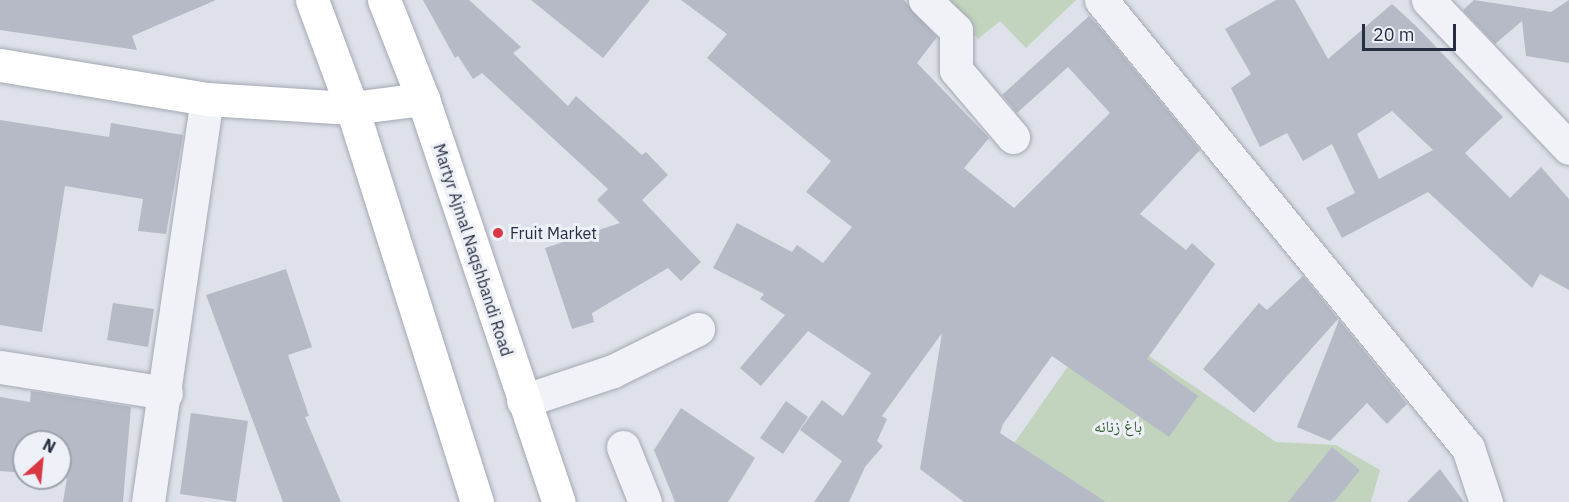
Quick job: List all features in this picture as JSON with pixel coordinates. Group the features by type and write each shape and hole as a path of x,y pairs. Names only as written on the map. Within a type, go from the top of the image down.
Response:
{"main road":[{"path":"312,0 352,108 477,502"},
{"name":"Martyr Ajmal Naqshbandi Road","path":"384,0 423,99 559,502"},
{"path":"0,65 207,99 352,108 423,99"}],"street":[{"path":"925,0 956,30 956,70 1013,137"},
{"path":"1101,0 1468,448 1486,502"},
{"path":"1439,4 1569,148"},
{"path":"148,502 207,99"},
{"path":"524,401 613,371 698,329"},
{"path":"0,367 165,393"},
{"path":"623,447 645,502"}],"green space":[{"path":"934,0 1076,0 1026,48 1000,21 978,39"},
{"name":"باغ زنانه","path":"1099,322 1276,442 1336,445 1380,470 1371,502 973,502"}],"building":[{"path":"0,0 216,0 132,36 137,50 0,30"},
{"path":"423,0 469,0 521,47 513,53 568,106 576,96 642,155 646,152 668,175 642,200 701,262 681,281 668,268 592,313 594,322 572,329 545,248 620,223 597,200 608,189 482,73 473,79 458,56 455,58"},
{"path":"531,0 650,0 603,58"},
{"path":"681,0 904,0 937,37 917,63 989,138 964,168 1014,208 1110,113 1068,67 1017,113 1002,95 1089,16 1101,29 1200,150 1140,214 1186,250 1192,243 1215,264 1147,359 1198,396 1169,437 1052,356 1003,424 1000,433 1106,502 964,502 920,469 942,333 882,416 887,419 877,441 883,446 865,467 849,502 814,502 842,461 800,430 822,400 843,416 871,373 808,331 761,386 740,368 785,315 760,299 764,294 713,268 737,223 792,252 797,245 823,263 852,227 806,192 831,161 707,58 727,34"},
{"path":"1276,0 1295,0 1328,59 1392,4 1503,117 1465,153 1510,198 1541,167 1569,199 1569,290 1540,274 1532,288 1428,192 1342,238 1326,208 1355,193 1332,144 1303,161 1287,133 1260,147 1231,88 1251,74 1225,29","holes":["1392,111 1433,150 1379,179 1357,134"]},
{"path":"1474,0 1551,12 1569,0 1569,63 1526,56 1522,21 1495,44 1463,10"},
{"path":"0,120 109,137 111,123 183,135 166,234 138,231 143,199 65,186 42,332 0,325"},
{"path":"286,269 312,347 288,355 309,416 305,417 341,502 283,502 206,295"},
{"path":"1303,276 1338,319 1254,413 1203,369 1259,303 1267,310"},
{"path":"113,303 154,309 148,347 107,340"},
{"path":"1339,320 1407,404 1387,424 1367,403 1330,441 1297,427"},
{"path":"31,391 131,407 123,502 63,502 65,490 72,490 72,430 12,430 12,472 0,471 0,397 30,402"},
{"path":"786,401 808,417 783,454 760,438"},
{"path":"681,408 755,458 728,502 675,502 654,450"},
{"path":"191,413 248,421 236,502 180,494"},
{"path":"1332,447 1360,470 1334,502 1288,502"},
{"path":"1440,469 1464,502 1407,502"}],"place":[{"name":"Fruit Market","path":"498,233"}]}
